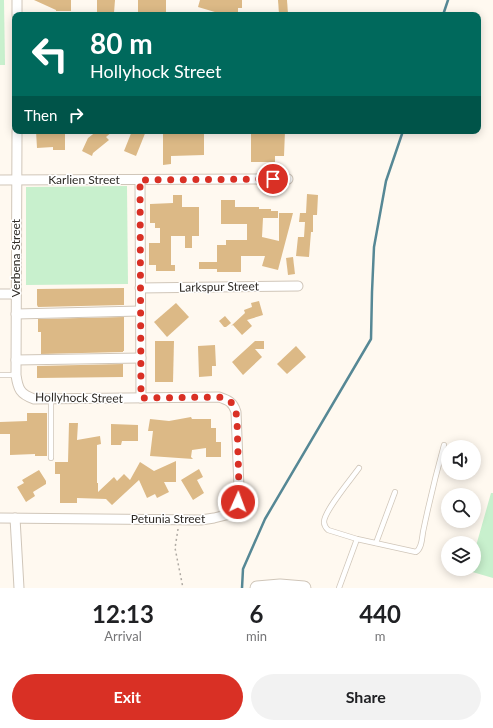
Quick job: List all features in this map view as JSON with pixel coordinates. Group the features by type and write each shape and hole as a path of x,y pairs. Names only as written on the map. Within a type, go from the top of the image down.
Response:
{"street":[{"path":"17,12 18,0"},
{"name":"Verbena Street","path":"17,134 17,385"},
{"name":"Karlien Street","path":"0,180 288,179"},
{"path":"140,180 141,398"},
{"name":"Larkspur Street","path":"140,288 298,286"},
{"path":"0,294 16,294"},
{"path":"16,314 140,311"},
{"path":"16,360 140,358"},
{"name":"Hollyhock Street","path":"17,385 25,396 34,399 219,397"},
{"name":"Petunia Street","path":"0,518 200,520 230,514 238,502 239,488 236,412 231,402 219,397"},
{"path":"15,518 19,588"},
{"path":"257,588 280,586 304,588"}],"lane":[{"path":"0,375 16,375"},
{"path":"50,399 51,458"},
{"path":"359,468 333,503 324,521 325,527 328,530 357,539 414,552 419,549 428,504 441,456"},
{"path":"376,543 395,492"},
{"path":"339,588 357,539"}],"path":[{"path":"183,519 178,529 175,548 183,588"}],"green space":[{"path":"0,0 4,0 5,65 0,65"},
{"path":"127,186 128,284 26,285 26,187"},
{"path":"491,493 493,493 493,578 481,574 481,536 479,536"}],"building":[{"path":"34,0 71,0 71,11 56,11"},
{"path":"97,0 115,0 114,12 97,12"},
{"path":"138,0 166,0 166,12 138,12"},
{"path":"200,0 242,0 242,8 238,8 238,12 215,12 198,7"},
{"path":"278,0 287,0 288,12 279,12"},
{"path":"36,134 65,134 65,150 53,150 53,147 37,148"},
{"path":"93,134 110,134 106,137 109,140 93,153 92,156 82,151 88,138"},
{"path":"131,134 145,134 136,156 124,151"},
{"path":"163,134 204,134 204,155 171,156 171,164 163,165"},
{"path":"251,134 285,134 284,156 275,156 275,162 251,162"},
{"path":"307,194 318,195 317,215 313,215 313,232 311,232 309,257 296,256 298,237 304,237 305,222 299,222 300,213 306,213"},
{"path":"173,195 182,195 182,207 199,207 199,236 192,236 192,248 185,248 185,236 171,236 171,265 175,265 175,271 156,271 156,265 149,265 149,243 160,243 160,228 155,228 155,223 150,223 150,204 173,203"},
{"path":"221,200 235,200 235,207 259,207 259,209 271,209 271,211 278,211 278,218 263,218 262,237 279,241 279,213 293,213 278,270 262,266 265,256 241,256 241,272 217,272 217,269 199,269 199,262 217,262 217,245 226,245 226,240 247,240 247,224 221,224"},
{"path":"293,257 295,274 288,275 286,258"},
{"path":"124,288 124,305 38,307 37,305 37,289"},
{"path":"259,301 263,315 247,320 252,326 242,335 233,325 231,326 245,313 244,310 252,307 251,303"},
{"path":"176,303 189,317 167,337 154,322"},
{"path":"225,316 231,323 224,327 219,321"},
{"path":"124,317 123,352 41,354 41,332 38,332 38,319"},
{"path":"155,341 174,341 173,382 155,382"},
{"path":"255,341 264,341 264,349 255,349 262,357 243,375 232,362"},
{"path":"215,345 216,366 212,366 212,376 199,377 198,346"},
{"path":"296,346 306,357 287,374 277,364"},
{"path":"123,364 123,377 37,378 37,366"},
{"path":"27,413 47,413 47,456 35,456 35,454 10,455 10,434 0,434 0,422 27,421"},
{"path":"191,417 192,419 211,419 211,428 216,428 216,442 221,442 221,457 206,457 206,448 192,450 191,457 193,459 150,456 153,431 148,431 150,419 169,421"},
{"path":"69,423 78,423 77,440 100,436 101,444 97,445 98,492 114,477 117,481 124,474 130,480 140,462 154,471 176,461 176,482 164,482 169,492 157,498 155,494 147,498 139,480 112,505 106,499 77,498 77,503 60,503 60,474 55,474 55,462 68,462"},
{"path":"111,424 138,425 138,441 122,441 121,445 111,445"},
{"path":"199,469 203,477 197,480 204,493 193,500 181,480"},
{"path":"39,470 46,481 46,484 33,492 35,496 26,502 17,487 24,483 22,480"}],"waterway":[{"path":"444,12 448,0"},
{"path":"242,588 243,569 265,519 371,339 374,247 386,181 402,134"}],"route":[{"path":"238,502 237,420 236,412 231,402 219,397 141,398 140,180 273,179"}]}
